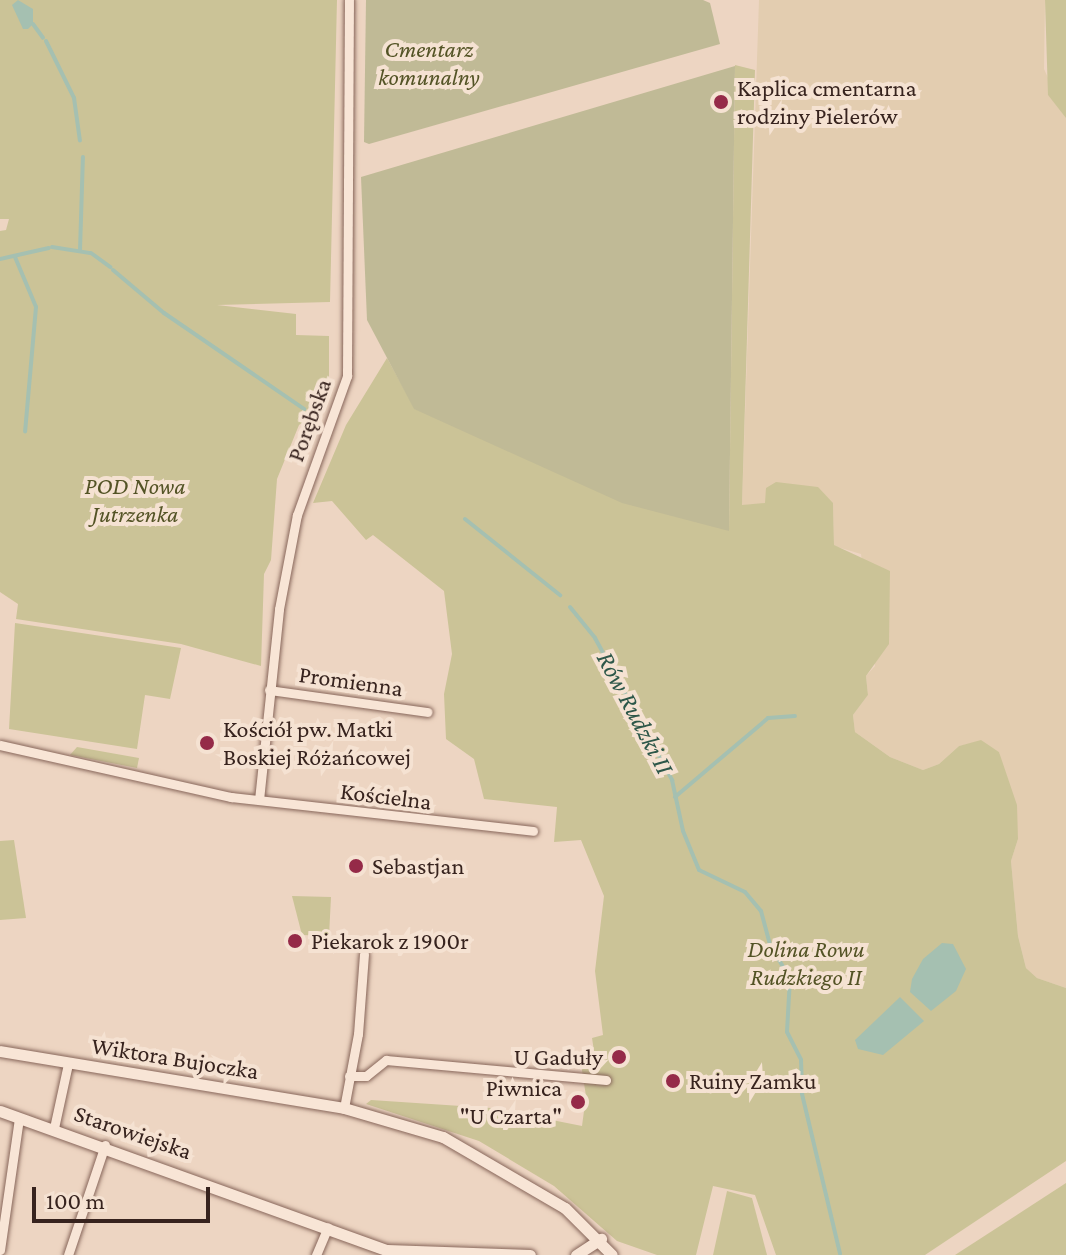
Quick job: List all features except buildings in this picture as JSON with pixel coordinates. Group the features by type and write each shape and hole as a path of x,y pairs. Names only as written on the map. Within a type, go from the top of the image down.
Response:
{"street":[{"name":"Porębska","path":"259,800 269,690 297,515 347,376 349,0"},
{"name":"Promienna","path":"269,690 427,712"},
{"name":"Kościelna","path":"0,745 259,800 533,831"},
{"path":"344,1108 364,954"},
{"name":"Wiktora Bujoczka","path":"0,1051 344,1108 443,1137 477,1153 565,1208 601,1239 612,1255"},
{"path":"349,1076 366,1076 386,1060 606,1080"},
{"path":"54,1128 68,1064"},
{"name":"Starowiejska","path":"0,1111 105,1145 387,1250 415,1254 530,1255"},
{"path":"0,1250 19,1118"},
{"path":"68,1255 105,1145"},
{"path":"316,1255 328,1227"},
{"path":"576,1255 601,1239"}],"shaded area":[{"path":"18,0 33,9 33,24 28,29 23,29 12,5"},
{"path":"759,0 1045,0 1044,69 1066,118 1066,988 1037,978 1026,968 1018,936 1011,861 1018,839 999,752 981,741 959,746 939,764 923,770 890,757 855,732 853,715 868,695 866,676 875,666 861,554 834,546 833,503 742,505"},
{"path":"942,943 953,944 966,969 956,991 931,1011 910,992 912,979 923,959"},
{"path":"900,997 924,1021 883,1055 858,1049 855,1040"}],"green space":[{"name":"POD Nowa Jutrzenka","path":"0,0 337,0 330,302 217,305 296,314 296,335 329,336 329,387 322,407 299,425 277,479 271,560 264,574 261,666 181,644 16,619 18,604 0,592 0,231 6,230 9,219 0,219"},
{"name":"Cmentarz komunalny","path":"366,0 703,0 710,3 720,44 369,144 364,142"},
{"path":"1045,0 1066,0 1066,118 1048,95"},
{"name":"Dolina Rowu Rudzkiego II","path":"735,65 755,70 742,505 765,503 766,488 776,482 818,487 833,503 834,545 890,571 889,644 866,676 868,695 853,715 855,732 890,757 923,770 939,764 959,746 981,740 999,752 1017,805 1018,839 1011,861 1018,936 1026,968 1037,978 1066,988 1066,1161 925,1255 776,1255 755,1195 713,1186 696,1255 657,1255 617,1241 554,1186 479,1141 366,1104 371,1100 491,1108 582,1126 586,1096 580,1058 594,1051 592,1038 603,1035 595,971 604,896 581,840 554,842 557,807 484,799 474,759 446,739 444,694 452,654 444,591 373,535 366,540 332,501 313,503 346,425 387,358 415,409 729,530"},
{"path":"735,66 729,531 622,503 414,409 367,320 361,177"},
{"path":"15,623 181,648 170,699 145,695 137,749 9,729"},
{"path":"77,747 139,758 137,768 70,755"},
{"path":"14,840 26,918 0,920 0,841"},
{"path":"292,896 331,897 329,936 302,935"},
{"path":"1066,1183 1066,1255 955,1255"},
{"path":"727,1191 752,1198 767,1255 713,1255"}],"waterway":[{"path":"33,24 43,38"},
{"path":"46,41 74,98 80,141"},
{"path":"80,250 83,157"},
{"name":"Rów Rudzki II","path":"52,247 91,253 110,267"},
{"name":"Rów Rudzki II","path":"0,259 49,248"},
{"path":"15,257 36,307 25,432"},
{"name":"Rów Rudzki II","path":"113,270 164,313 304,409"},
{"name":"Rów Rudzki II","path":"465,519 560,595"},
{"name":"Rów Rudzki II","path":"570,607 595,638 672,780 683,831 699,870 745,892 761,911 770,945 790,978 787,1032 801,1060 802,1094 840,1254"},
{"path":"675,797 768,718 795,716"}],"place":[{"name":"Kaplica cmentarna rodziny Pielerów","path":"721,102"},
{"name":"Kościół pw. Matki Boskiej Różańcowej","path":"207,743"},
{"name":"Sebastjan","path":"356,866"},
{"name":"Piekarok z 1900r","path":"295,941"},
{"name":"U Gaduły","path":"619,1057"},
{"name":"Ruiny Zamku","path":"673,1081"},
{"name":"Piwnica \"U Czarta\"","path":"578,1102"}]}
